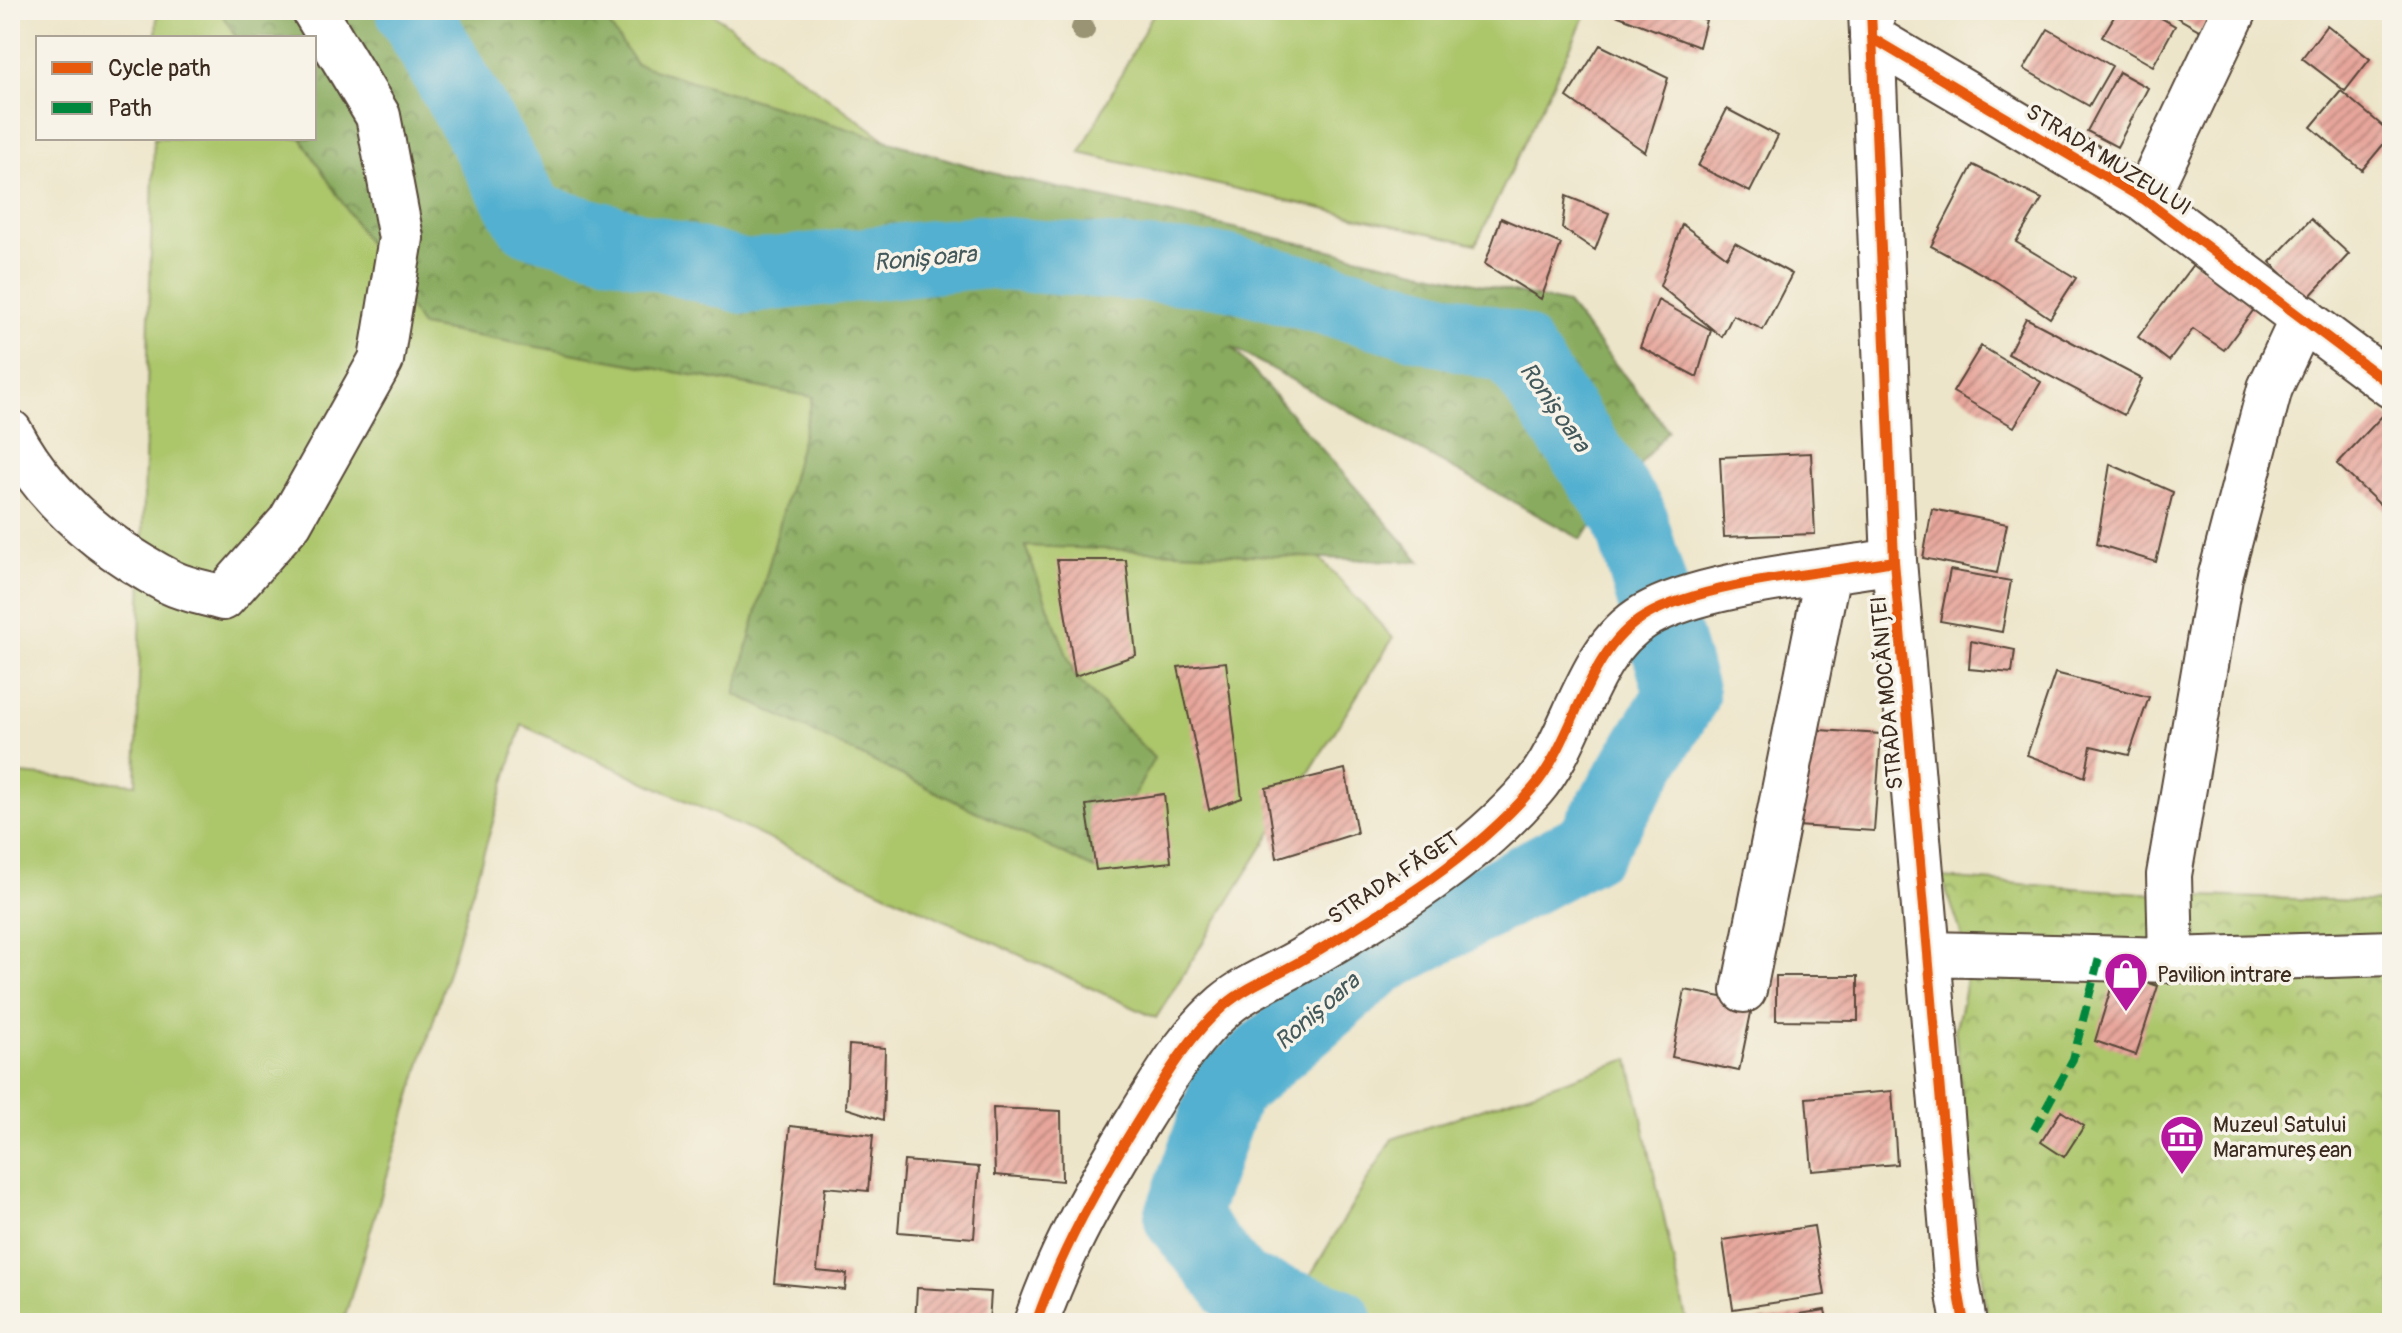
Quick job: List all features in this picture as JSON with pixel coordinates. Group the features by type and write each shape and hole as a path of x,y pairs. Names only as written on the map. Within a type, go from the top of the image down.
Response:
{"street":[{"path":"10,432 30,469 84,526 172,583 223,598 290,522 381,360 401,238 378,116 314,10"},
{"path":"2145,200 2235,10"},
{"name":"STRADA MUZEULUI","path":"1872,24 2145,200 2392,386"},
{"name":"STRADA MOCĂNIȚEI","path":"1872,24 1894,561 1956,1277 1964,1323"},
{"path":"2171,960 2169,875 2220,578 2270,388 2303,317"},
{"name":"STRADA FĂGET","path":"1036,1323 1049,1285 1109,1168 1185,1045 1227,1003 1441,874 1475,847 1535,786 1574,717 1590,679 1611,649 1643,617 1710,592 1894,561"},
{"path":"1744,990 1828,572"},
{"path":"1929,954 2171,960 2392,953"}],"green space":[{"path":"157,10 708,10 1038,251 1393,638 1156,1018 522,725 343,1323 10,1323 10,773 136,784 154,140 316,140 316,36 156,36"},
{"path":"219,10 599,10 636,64 996,174 1567,304 1668,430 1581,539 1232,347 1421,562 1025,546 1075,676 1154,758 1096,870 735,694 813,397 421,326 302,140 316,140 316,36 236,36"},
{"path":"1155,10 1588,10 1476,244 1080,153"},
{"name":"Muzeul Satului Maramureșean","path":"1942,878 2168,895 2392,902 2392,1323 1987,1323 1955,1030 1965,985 1965,952"},
{"path":"1629,1059 1687,1323 1282,1323 1392,1139"}],"building":[{"path":"1603,10 1685,10 1706,20 1699,47"},
{"path":"2118,10 2147,10 2175,26 2153,66 2102,37"},
{"path":"2164,10 2212,10 2201,31"},
{"path":"2327,25 2370,59 2345,91 2302,58"},
{"path":"2048,29 2112,66 2089,106 2024,69"},
{"path":"1600,45 1668,78 1645,152 1567,97"},
{"path":"2119,72 2148,88 2117,147 2087,131"},
{"path":"2341,91 2392,134 2362,170 2311,127"},
{"path":"1727,109 1778,136 1750,192 1698,166"},
{"path":"1973,165 2042,199 2016,242 2076,278 2050,318 1997,282 1931,246"},
{"path":"1566,196 1609,213 1595,250 1562,228"},
{"path":"1501,218 1561,244 1541,299 1485,264"},
{"path":"2311,219 2349,254 2308,298 2270,262"},
{"path":"1682,224 1727,257 1735,243 1792,274 1763,330 1733,315 1722,337 1660,286"},
{"path":"2195,262 2255,308 2224,350 2193,329 2169,361 2138,337"},
{"path":"1658,300 1711,330 1697,377 1640,347"},
{"path":"2026,318 2142,379 2124,415 2008,354"},
{"path":"1981,346 2041,382 2014,427 1953,392"},
{"path":"2384,414 2392,421 2392,516 2337,464"},
{"path":"1811,453 1815,534 1724,537 1720,457"},
{"path":"2110,464 2173,492 2156,562 2097,544"},
{"path":"1932,509 2007,524 1997,573 1923,558"},
{"path":"1057,560 1126,560 1136,655 1075,676"},
{"path":"1950,570 2011,581 2002,632 1940,621"},
{"path":"1971,641 2015,650 2012,673 1969,669"},
{"path":"1226,662 1242,798 1209,810 1178,667"},
{"path":"2055,673 2149,697 2129,755 2091,746 2085,777 2027,755"},
{"path":"1804,729 1881,734 1874,831 1797,826"},
{"path":"1345,769 1357,833 1277,858 1266,788"},
{"path":"1164,794 1171,862 1096,870 1086,805"},
{"name":"Pavilion intrare","path":"2116,972 2158,986 2136,1055 2095,1041"},
{"path":"1776,976 1858,976 1858,1021 1776,1020"},
{"path":"1685,990 1753,1003 1739,1071 1672,1057"},
{"path":"849,1045 885,1048 883,1120 846,1108"},
{"path":"1892,1091 1897,1164 1812,1171 1806,1098"},
{"path":"993,1108 1061,1111 1062,1181 995,1175"},
{"path":"2061,1111 2084,1126 2064,1157 2041,1142"},
{"path":"790,1126 873,1135 868,1191 825,1187 817,1271 847,1274 845,1290 774,1283"},
{"path":"904,1161 979,1167 974,1238 898,1232"},
{"path":"1814,1226 1825,1295 1733,1309 1723,1240"},
{"path":"917,1288 991,1292 989,1323 915,1323"},
{"path":"1825,1310 1828,1323 1757,1323 1757,1321"}],"waterway":[{"name":"Ronișoara","path":"413,10 532,220 745,277 978,252 1224,271 1515,349 1629,515 1682,695 1590,846 1377,960 1226,1090 1181,1218 1239,1288 1337,1323"}],"marked path":[{"path":"2034,1130 2073,1059 2099,958"}],"cycle path":[{"path":"1871,10 1894,561 1956,1277 1964,1323"},
{"path":"1872,38 2145,200 2392,386"},
{"path":"1036,1323 1057,1269 1096,1191 1169,1072 1200,1030 1243,992 1335,941 1425,883 1508,815 1547,768 1594,673 1625,631 1645,616 1699,595 1765,580 1894,561"}],"place":[{"name":"Pavilion intrare","path":"2126,1013"},
{"name":"Muzeul Satului Maramureșean","path":"2182,1176"}]}
